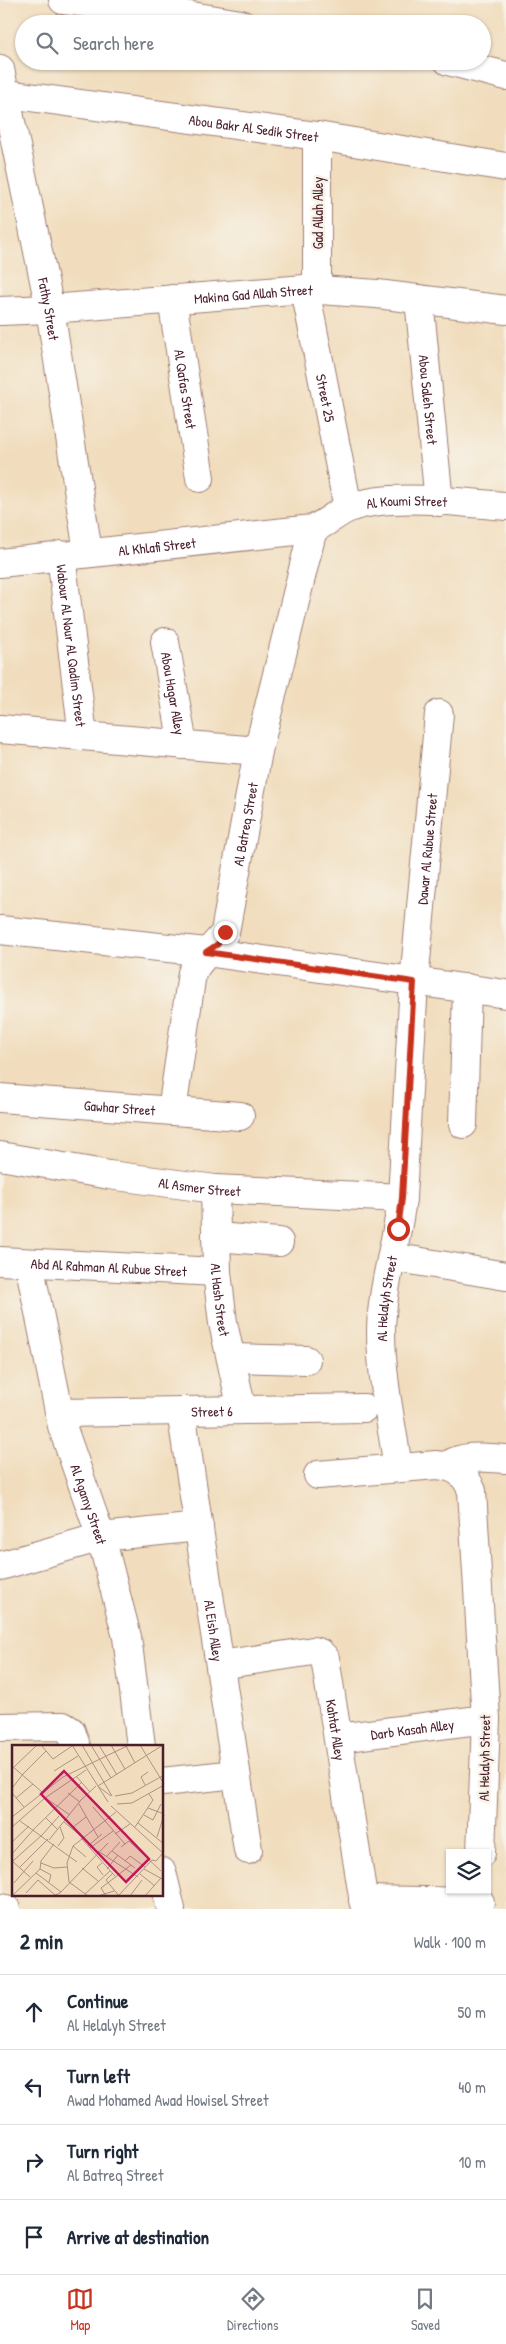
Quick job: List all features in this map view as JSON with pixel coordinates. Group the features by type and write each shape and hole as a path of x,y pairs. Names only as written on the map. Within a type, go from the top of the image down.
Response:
{"street":[{"path":"63,0 185,15"},
{"path":"483,70 506,76"},
{"name":"Abou Bakr Al Sedik Street","path":"2,85 506,166"},
{"name":"Fathy Street","path":"2,85 50,309 88,552"},
{"name":"Gad Allah Alley","path":"311,289 317,136"},
{"name":"Makina Gad Allah Street","path":"0,311 50,309 311,289 419,299 506,310"},
{"name":"Street 25","path":"311,289 348,508"},
{"name":"Al Qafas Street","path":"172,299 200,478"},
{"name":"Abou Saleh Street","path":"419,299 439,502"},
{"name":"Al Koumi Street","path":"313,529 327,524 348,508 379,501 506,506"},
{"name":"Al Khlafi Street","path":"0,563 313,529"},
{"name":"Al Batreq Street","path":"172,1111 192,973 206,952 218,944 225,932 229,919 258,751 313,529"},
{"name":"Wabour Al Nour Al Qadim Street","path":"61,555 82,736"},
{"name":"Abou Hagar Alley","path":"165,642 183,744"},
{"name":"Dawar Al Rubue Street","path":"414,982 439,714"},
{"name":"Wabour Al Nour Al Qadim Street","path":"0,729 258,751"},
{"path":"0,930 206,952 506,994"},
{"name":"Al Helalyh Street","path":"398,1467 384,1369 381,1330 384,1299 402,1198 414,982"},
{"path":"463,1124 466,988"},
{"name":"Gawhar Street","path":"0,1098 240,1116"},
{"name":"Al Asmer Street","path":"0,1156 109,1175 215,1189 402,1198"},
{"name":"Al Hash Street","path":"215,1189 217,1272 223,1323 242,1410"},
{"path":"216,1237 279,1242"},
{"path":"392,1257 506,1276"},
{"name":"Abd Al Rahman Al Rubue Street","path":"0,1261 217,1272"},
{"name":"Al Agamy Street","path":"29,1263 60,1413 101,1537 127,1637 141,1745"},
{"path":"231,1358 306,1360"},
{"name":"Street 6","path":"60,1413 364,1408"},
{"name":"Al Eish Alley","path":"181,1412 248,1850"},
{"path":"318,1475 398,1467 448,1466 457,1460 468,1457 506,1459"},
{"name":"Al Helalyh Street","path":"448,1466 459,1471 468,1480 472,1491 494,1664 486,1719 481,1849"},
{"path":"0,1566 101,1537 199,1527"},
{"name":"Kahtat Alley","path":"220,1665 313,1651 320,1653 326,1662 364,1904"},
{"name":"Darb Kasah Alley","path":"338,1738 486,1719"},
{"path":"0,1727 64,1726 71,1731 76,1745"},
{"path":"164,1782 236,1774"},
{"path":"164,1880 171,1909"},
{"path":"364,1904 480,1900"},
{"path":"0,1908 6,1909"}],"route":[{"path":"225,932 218,944 206,952 414,982 402,1198 398,1229"}]}
